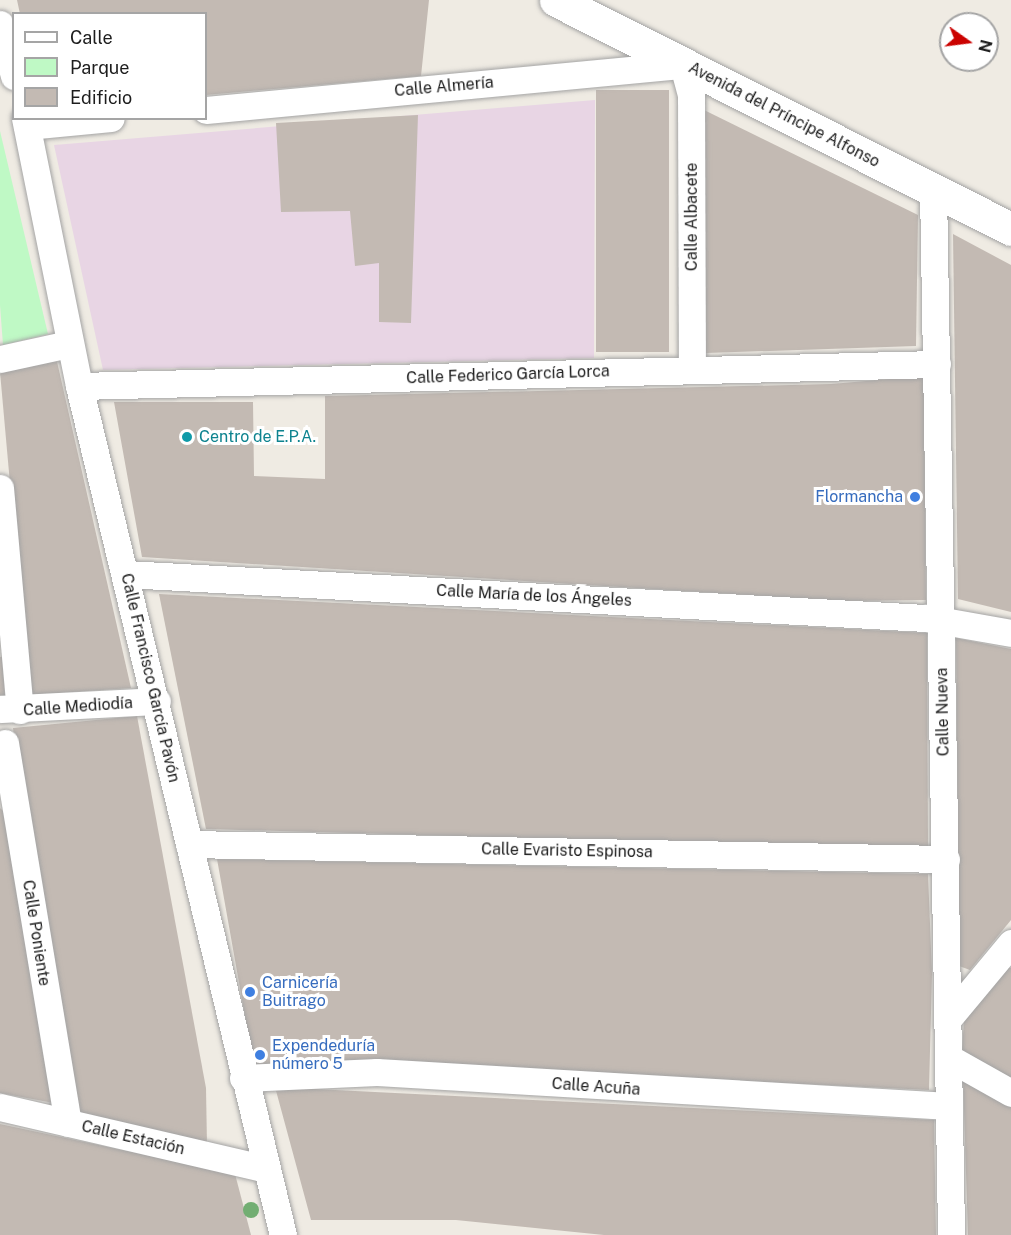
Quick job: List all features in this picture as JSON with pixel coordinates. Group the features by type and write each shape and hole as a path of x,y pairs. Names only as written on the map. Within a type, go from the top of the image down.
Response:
{"street":[{"name":"Avenida del Príncipe Alfonso","path":"556,0 1011,229"},
{"path":"0,24 12,69"},
{"name":"Calle Almería","path":"207,110 683,65"},
{"name":"Calle Albacete","path":"683,65 691,94 692,370"},
{"path":"26,122 68,120"},
{"name":"Calle Francisco García Pavón","path":"26,122 69,344 157,701 243,1078 283,1235"},
{"name":"Calle Nueva","path":"933,189 951,1235"},
{"path":"0,359 69,344"},
{"name":"Calle Federico García Lorca","path":"79,386 937,364"},
{"path":"0,488 11,710 3,753"},
{"name":"Calle María de los Ángeles","path":"126,574 942,620 1011,633"},
{"name":"Calle Mediodía","path":"11,710 157,701"},
{"name":"Calle Poniente","path":"3,753 68,1123"},
{"name":"Calle Evaristo Espinosa","path":"189,844 946,859"},
{"path":"948,1019 1011,943"},
{"path":"949,1058 1011,1093"},
{"name":"Calle Acuña","path":"243,1078 377,1072 949,1106"},
{"name":"Calle Estación","path":"0,1107 266,1169"}],"shaded area":[{"path":"595,100 594,358 103,370 54,145"}],"green space":[{"path":"0,131 48,334 3,345 0,305"}],"building":[{"path":"17,0 429,0 421,76 207,95 207,12 20,12"},
{"path":"596,90 669,90 669,352 596,352"},
{"path":"702,109 918,215 916,346 706,353"},
{"path":"418,115 411,323 379,322 379,263 355,266 350,211 281,212 276,123"},
{"path":"953,234 1011,265 1011,612 958,599"},
{"path":"56,357 131,688 29,695 0,372"},
{"path":"924,376 926,600 845,601 142,557 114,402 253,402 254,476 325,479 325,396 831,384"},
{"path":"159,594 927,633 928,849 206,829"},
{"path":"956,638 1011,649 1011,920 970,970 959,966"},
{"path":"0,657 2,657 5,695 0,695"},
{"path":"137,716 206,1088 207,1146 75,1115 22,797 13,728"},
{"path":"0,808 6,814 59,1104 0,1093"},
{"path":"217,859 928,874 932,974 929,1090 617,1075 254,1067"},
{"path":"1003,966 1011,968 1011,1081 962,1054 964,1019"},
{"path":"963,1078 1011,1107 1011,1235 968,1235"},
{"path":"275,1087 934,1120 936,1235 604,1235 456,1220 311,1220"},
{"path":"0,1124 235,1174 251,1235 0,1235"}],"place":[{"name":"Centro de E.P.A.","path":"187,437"},
{"name":"Flormancha","path":"915,497"},
{"name":"Carnicería Buitrago","path":"250,992"},
{"name":"Expendeduría número 5","path":"260,1055"}]}
